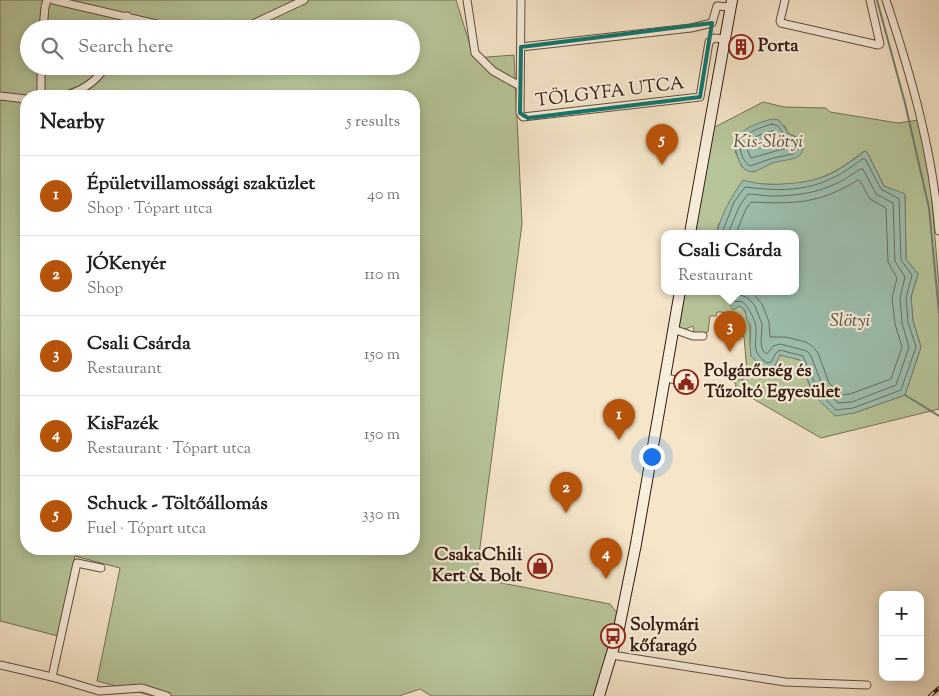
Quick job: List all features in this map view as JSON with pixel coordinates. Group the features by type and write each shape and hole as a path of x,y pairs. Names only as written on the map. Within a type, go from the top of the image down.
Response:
{"main road":[{"path":"691,230 731,4"},
{"path":"599,696 618,633 636,544 679,295"}],"street":[{"path":"44,20 45,7 48,0"},
{"path":"53,0 142,20"},
{"path":"261,20 304,0"},
{"path":"467,0 475,53 492,71 520,86 521,0"},
{"path":"785,0 781,23 878,45 880,44 870,0"},
{"path":"886,0 922,122 934,186 939,231"},
{"path":"709,42 717,6 731,4"},
{"path":"126,16 126,20"},
{"path":"521,47 712,24"},
{"path":"709,42 714,38 724,39"},
{"name":"TÖLGYFA UTCA","path":"520,86 520,113 523,117 700,97 709,42"},
{"path":"41,75 41,90"},
{"path":"79,90 100,75"},
{"path":"0,96 20,98"},
{"path":"673,329 693,336 703,336"},
{"path":"665,378 683,381"},
{"path":"52,677 78,563 101,568"},
{"path":"612,655 785,682 867,685"},
{"path":"0,665 52,677 99,692 142,688 167,696"}],"highlighted area":[{"path":"712,23 700,97 528,118 520,113 521,47"}],"shaded area":[{"path":"0,0 456,0 474,58 514,55 522,224 476,578 610,604 617,613 596,696 431,696 420,689 399,696 153,696 97,681 120,568 75,556 58,636 0,621"},
{"path":"763,102 784,107 826,108 830,112 898,123 919,120 930,177 939,286 939,409 821,438 743,393 735,391 736,384 730,379 743,380 741,373 747,372 744,337 742,335 720,337 724,330 732,327 733,313 717,312 716,316 710,316 708,332 695,338 693,326 683,330 678,328 683,295 724,295 733,309 740,306 744,310 749,324 750,345 800,360 813,394 854,413 905,395 921,347 913,321 911,297 918,274 906,259 905,195 884,186 867,152 864,151 837,170 812,180 784,184 751,183 718,225 717,230 694,230 713,128","holes":["784,125 789,134 801,139 774,162 753,172 742,167 735,151"]}],"water":[{"name":"Kis-Slötyi","path":"772,119 779,120 789,134 801,139 802,152 796,158 773,163 751,172 748,171 742,166 737,155 735,147 737,140 745,130"},
{"name":"Slötyi","path":"865,151 884,186 905,194 906,259 918,274 911,297 913,321 921,347 905,395 854,413 835,416 813,394 800,360 780,355 774,368 764,369 751,356 751,326 747,320 745,310 740,306 733,310 724,295 799,295 799,230 718,230 727,205 743,180 772,184 796,183 817,179 845,166"}],"waterway":[{"path":"877,0 905,103 929,208 939,313"},
{"path":"905,395 939,416"}],"railway":[{"path":"930,696 939,688"}],"place":[{"name":"Porta","path":"741,47"},
{"name":"Schuck - Töltőállomás","path":"662,165"},
{"name":"Csali Csárda","path":"730,352"},
{"name":"Polgárőrség és Tűzoltó Egyesület","path":"686,382"},
{"name":"Épületvillamossági szaküzlet","path":"619,440"},
{"name":"JÓKenyér","path":"566,513"},
{"name":"CsakaChili Kert & Bolt","path":"540,566"},
{"name":"KisFazék","path":"606,579"},
{"name":"Solymári kőfaragó","path":"613,636"}]}
